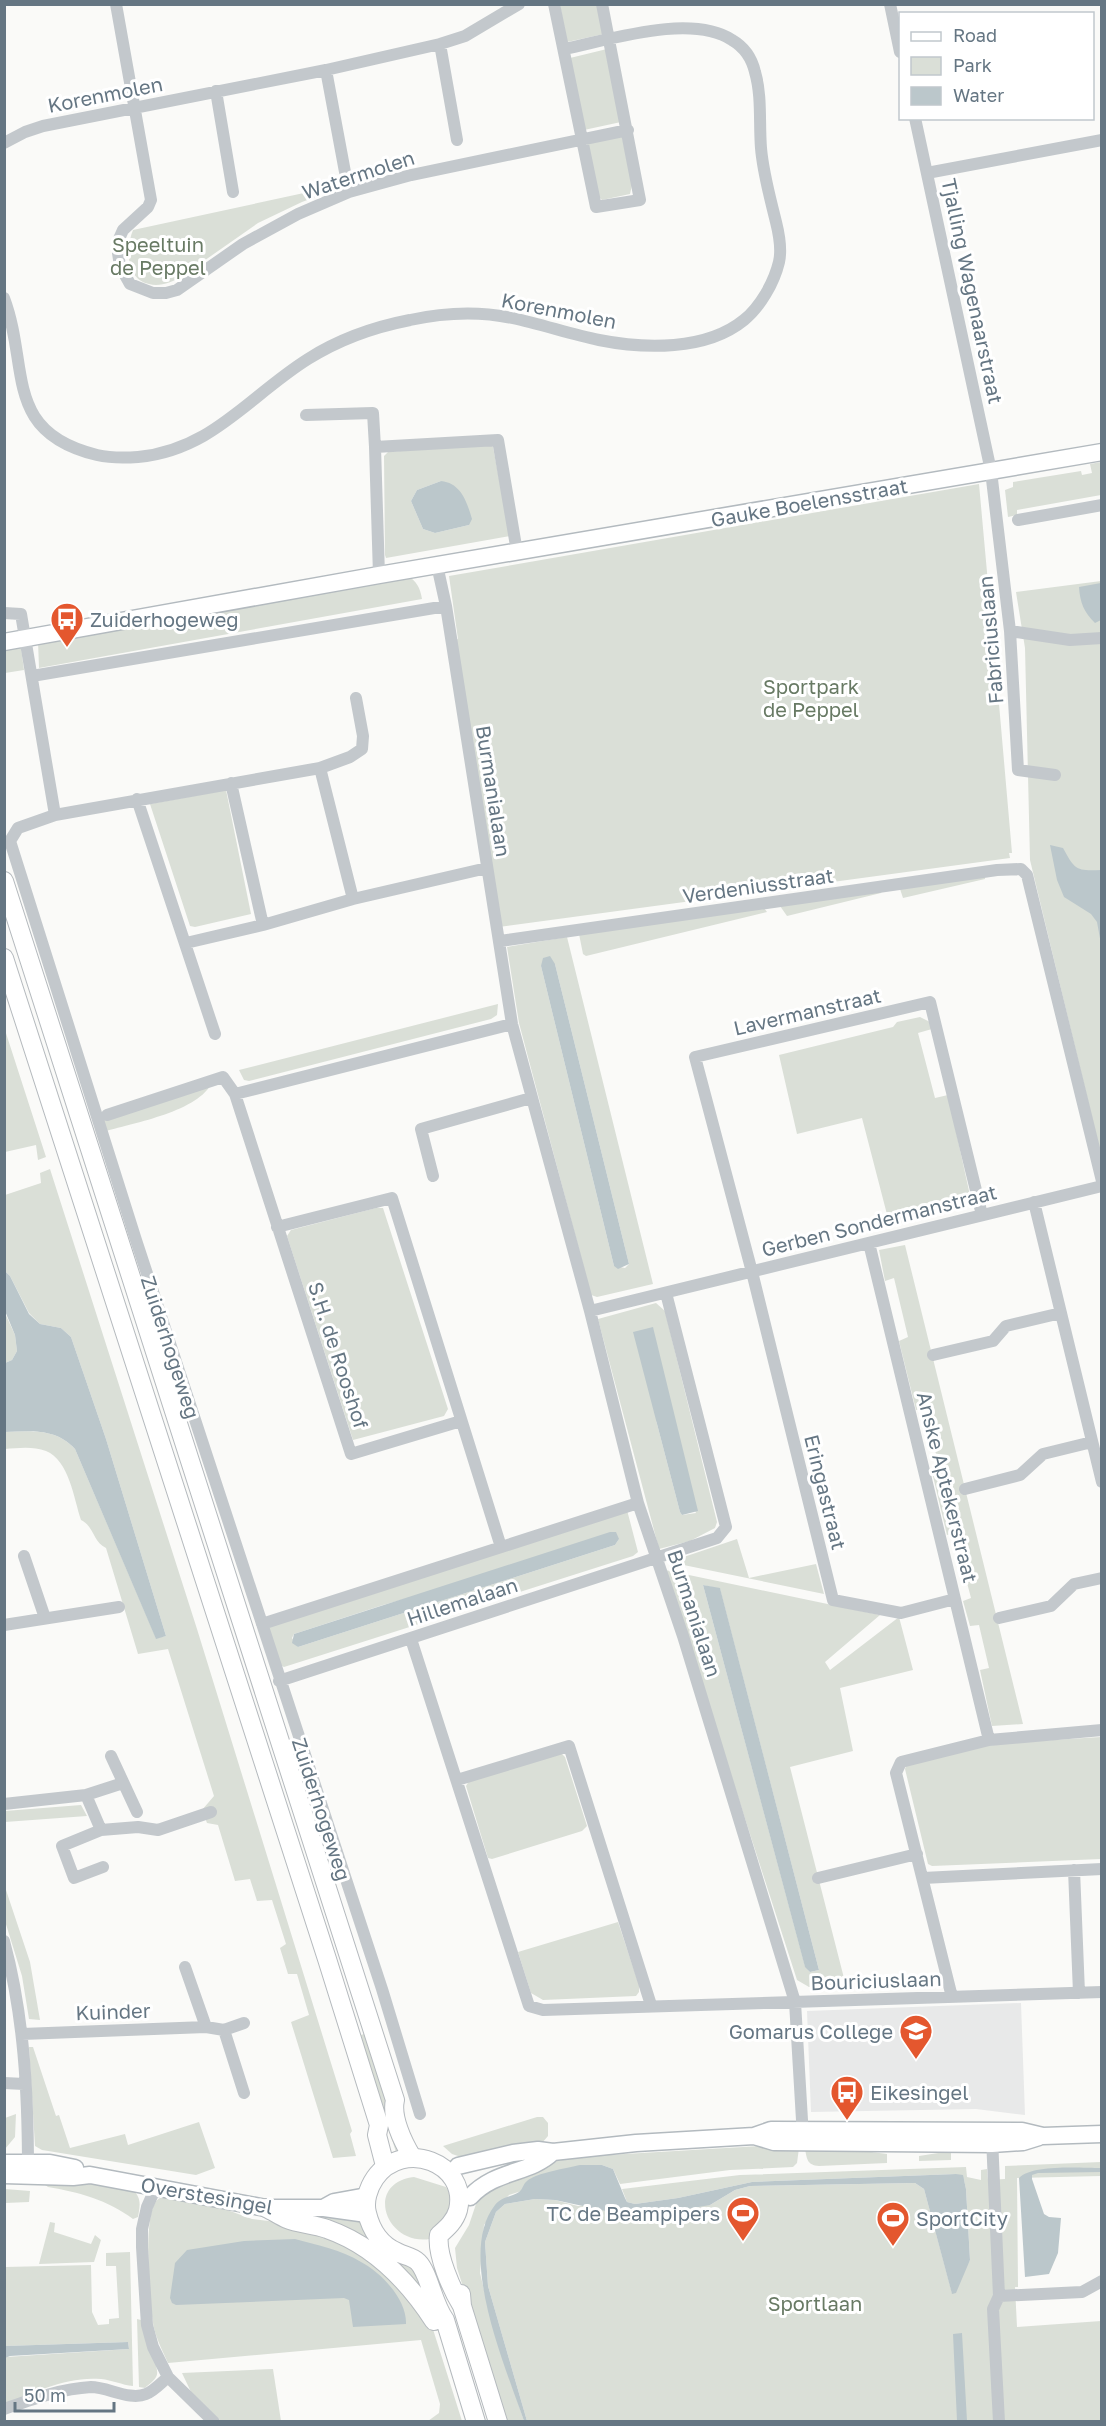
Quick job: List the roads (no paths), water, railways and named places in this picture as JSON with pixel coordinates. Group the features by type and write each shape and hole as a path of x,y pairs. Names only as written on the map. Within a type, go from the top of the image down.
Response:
{"main road":[{"name":"Zuiderhogeweg","path":"4,881 394,2100 393,2107 404,2143 402,2160"},
{"name":"Zuiderhogeweg","path":"4,958 324,1947 379,2125 386,2131 402,2160"},
{"path":"423,2158 454,2172 470,2197 466,2221 458,2234 428,2248 389,2248 381,2241 374,2231 371,2208 383,2186 402,2160 423,2158"},
{"path":"454,2172 458,2210 449,2227 428,2248 420,2263 437,2310 445,2320 456,2351 476,2421"},
{"path":"266,2208 288,2220 327,2229 353,2241 379,2258 414,2292 456,2351"},
{"path":"428,2248 462,2306 498,2421"}],"street":[{"name":"Watermolen","path":"116,4 151,200 141,214 123,230 119,239 118,253 120,266 130,284 153,293 177,290 243,244 298,214 349,192 411,175 628,130"},
{"name":"Korenmolen","path":"4,143 43,126 326,70 440,44 465,36 519,4"},
{"path":"554,4 596,207 640,200 602,4"},
{"path":"890,4 899,47"},
{"name":"Korenmolen","path":"4,297 22,386 34,417 44,428 69,446 102,456 118,458 157,455 186,445 221,426 307,360 360,334 434,315 509,317 600,340 651,345 694,342 728,332 748,317 762,298 772,281 780,251 779,232 764,170 759,97 752,62 744,49 734,41 711,31 678,29 564,50"},
{"path":"440,44 457,140"},
{"path":"326,70 345,172"},
{"path":"216,91 232,192"},
{"name":"Tjalling Wagenaarstraat","path":"915,120 992,471"},
{"path":"927,174 1101,141"},
{"path":"306,415 373,413 379,575"},
{"path":"375,447 498,440 517,552"},
{"name":"Gauke Boelensstraat","path":"4,642 379,575 1101,452"},
{"name":"Fabriciuslaan","path":"992,471 1010,631 1018,770 1055,775"},
{"path":"1018,519 1101,505"},
{"name":"Burmanialaan","path":"437,565 446,606 512,1024 590,1311 638,1503 683,1636 795,2002 803,2136"},
{"path":"32,676 446,606"},
{"path":"4,613 21,614 55,815"},
{"path":"1010,631 1070,640 1101,638"},
{"name":"Zuiderhogeweg","path":"356,698 363,736 362,749 350,757 320,768 55,815 18,828 10,841 56,981 121,1195 382,1989 420,2114"},
{"path":"320,768 353,899"},
{"path":"231,783 263,925"},
{"path":"137,799 215,1035"},
{"path":"186,943 263,925 353,899 487,868"},
{"name":"Verdeniusstraat","path":"500,941 1022,868 1028,875 1101,1184"},
{"name":"Lavermanstraat","path":"752,1272 695,1057 930,1002 982,1215"},
{"path":"107,1115 223,1077 235,1094 512,1024"},
{"name":"S.H. de Rooshof","path":"235,1094 351,1454 461,1421"},
{"path":"433,1176 421,1129 531,1098"},
{"name":"Gerben Sondermanstraat","path":"590,1311 1101,1184"},
{"path":"277,1227 392,1198 501,1547"},
{"path":"1034,1202 1101,1482"},
{"name":"Anske Aptekerstraat","path":"869,1243 989,1740"},
{"name":"Eringastraat","path":"752,1272 833,1600 901,1613 955,1599"},
{"path":"657,1558 717,1538 726,1527 666,1293"},
{"path":"933,1355 993,1341 1006,1326 1061,1313"},
{"path":"965,1490 1020,1475 1043,1454 1092,1442"},
{"name":"Hillemalaan","path":"262,1624 638,1503"},
{"path":"24,1556 45,1618"},
{"name":"Hillemalaan","path":"279,1681 657,1558"},
{"path":"999,1618 1052,1606 1074,1584 1101,1578"},
{"path":"4,1625 119,1607"},
{"name":"Bouriciuslaan","path":"411,1639 529,2006 543,2010 1101,1992"},
{"path":"952,1997 896,1773 901,1762 989,1740 1101,1730"},
{"path":"457,1780 568,1746 651,2006"},
{"path":"111,1756 137,1812"},
{"path":"4,1804 86,1795 123,1783"},
{"path":"86,1795 101,1830"},
{"path":"103,1867 74,1878 62,1846 101,1830 138,1827 158,1830 211,1812"},
{"path":"818,1878 917,1854"},
{"path":"923,1878 1101,1869"},
{"path":"1074,1870 1079,1993"},
{"path":"4,1941 16,1983 22,2034 28,2168"},
{"path":"185,1967 206,2028"},
{"name":"Kuinder","path":"22,2034 206,2028 224,2030 244,2023"},
{"path":"224,2030 244,2093"},
{"path":"4,2083 24,2084"},
{"path":"454,2172 513,2152 553,2152 754,2136 771,2130 803,2136 992,2138 1022,2131 1043,2136 1101,2134"},
{"path":"992,2138 999,2296 993,2309 999,2421"},
{"path":"470,2197 489,2180 542,2163 553,2152"},
{"name":"Overstesingel","path":"4,2163 73,2177 90,2175 266,2208 371,2208"},
{"name":"Overstesingel","path":"4,2175 28,2168"},
{"path":"156,2187 147,2207 141,2247 147,2325 153,2347 168,2377 214,2421"},
{"path":"999,2296 1082,2292 1101,2281"},
{"path":"4,2409 55,2391 92,2387 106,2388 131,2395 145,2395 168,2377"}],"water":[{"path":"441,481 454,485 458,489 472,519 469,525 435,533 423,529 411,501 417,490"},
{"path":"1101,583 1101,620 1095,623 1083,607 1079,587"},
{"path":"1050,845 1063,848 1077,868 1101,870 1101,944 1097,922 1091,914 1064,897 1057,880"},
{"path":"550,956 555,964 629,1264 618,1269 614,1266 541,966 543,958"},
{"path":"5,1271 10,1276 29,1314 40,1324 61,1328 71,1337 106,1439 166,1636 156,1639 75,1449 60,1437 43,1432 5,1432 5,1363 12,1360 17,1351 15,1335 5,1311"},
{"path":"653,1327 698,1511 682,1515 633,1332"},
{"path":"610,1532 616,1532 619,1539 615,1545 298,1647 292,1643 294,1634"},
{"path":"703,1585 720,1588 819,1970 810,1972 805,1967"},
{"path":"580,2165 602,2165 613,2169 627,2202 635,2204 678,2198 752,2182 963,2175 966,2189 970,2260 956,2293 952,2294 924,2189 915,2183 750,2186 735,2190 710,2205 652,2215 620,2214 555,2200 535,2199 505,2204 496,2212 485,2242 488,2286 527,2421 524,2421 488,2312 482,2281 481,2252 484,2226 497,2202 519,2192 531,2178"},
{"path":"1101,2168 1101,2172 1032,2175 1044,2214 1061,2218 1058,2253 1049,2274 1025,2277 1019,2178 1025,2174 1045,2169"},
{"path":"295,2239 346,2254 377,2273 398,2297 406,2324 353,2327 349,2300 344,2298 176,2305 172,2303 170,2298 175,2263 187,2250 244,2241"},
{"path":"962,2333 967,2421 957,2421 953,2334"},
{"path":"128,2342 129,2349 5,2358 5,2346"}],"place":[{"name":"Zuiderhogeweg","path":"67,648"},
{"name":"Gomarus College","path":"916,2060"},
{"name":"Eikesingel","path":"847,2121"},
{"name":"TC de Beampipers","path":"743,2242"},
{"name":"SportCity","path":"893,2247"}],"park label":[{"name":"Speeltuin de Peppel","path":"158,256"},
{"name":"Sportpark de Peppel","path":"811,698"},
{"name":"Sportlaan","path":"815,2303"}]}
